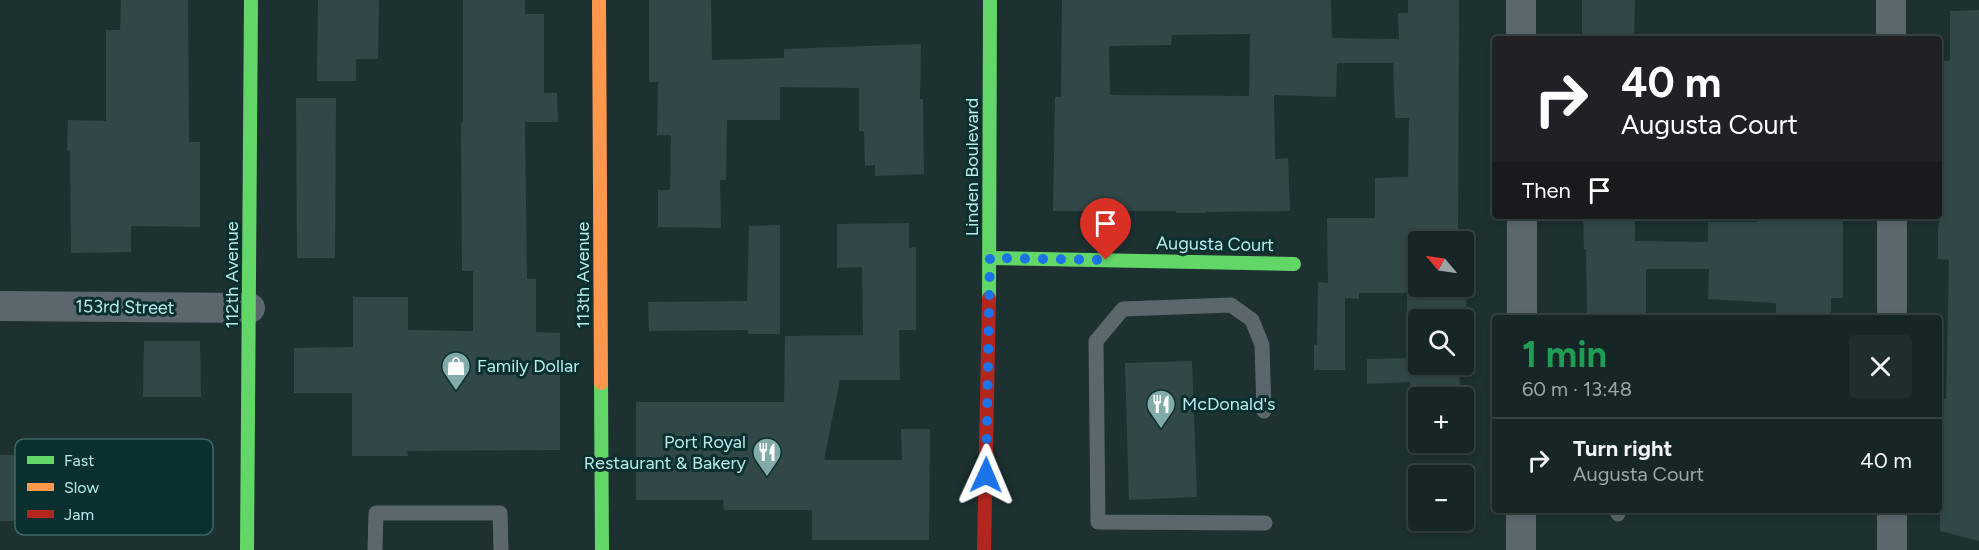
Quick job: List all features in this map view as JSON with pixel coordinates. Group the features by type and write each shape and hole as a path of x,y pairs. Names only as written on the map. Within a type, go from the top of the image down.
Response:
{"street":[{"name":"112th Avenue","path":"247,550 251,0"},
{"name":"113th Avenue","path":"599,0 602,550"},
{"name":"Linden Boulevard","path":"984,550 990,258 990,0"},
{"path":"1521,0 1521,36"},
{"path":"1892,0 1892,36"},
{"path":"1522,219 1522,315"},
{"path":"1892,219 1892,315"},
{"name":"Augusta Court","path":"990,258 1294,264"},
{"name":"153rd Street","path":"0,306 250,308"},
{"path":"1521,513 1521,550"},
{"path":"1892,513 1892,550"}],"lane":[{"path":"1264,411 1262,345 1252,320 1231,305 1123,309 1096,341 1098,522 1265,523"},
{"path":"375,550 376,513 500,513 501,550"}],"building":[{"path":"121,0 188,0 189,142 200,142 200,227 131,226 131,252 71,253 68,120 106,121 106,30 120,30"},
{"path":"318,0 379,0 378,59 356,59 356,81 317,81"},
{"path":"463,0 525,0 525,14 544,14 544,93 557,93 558,122 525,122 527,279 536,279 536,332 560,333 560,450 407,451 408,456 352,456 352,393 294,393 294,348 353,347 353,297 408,297 408,330 473,331 473,271 462,271"},
{"path":"649,0 711,0 712,60 784,58 784,49 921,44 920,99 923,99 924,174 875,176 875,165 865,166 864,131 859,131 859,88 780,87 780,120 727,120 726,180 720,180 721,228 658,227 658,190 670,190 671,135 657,135 658,82 649,82"},
{"path":"1062,0 1331,0 1332,38 1399,39 1398,13 1408,13 1408,0 1459,0 1458,231 1408,231 1408,297 1466,297 1466,309 1408,309 1408,375 1460,375 1460,385 1410,386 1410,382 1367,384 1367,359 1407,358 1407,293 1359,293 1359,299 1345,298 1345,370 1314,370 1314,345 1317,345 1318,282 1328,283 1327,218 1375,218 1375,178 1408,177 1409,118 1395,118 1393,63 1337,63 1336,97 1274,95 1275,159 1288,158 1290,211 1176,213 1176,211 1053,211 1055,97 1061,97","holes":["1250,34 1249,96 1110,95 1109,46 1171,45 1172,35"]},
{"path":"1582,0 1635,0 1634,36 1582,36"},
{"path":"1979,10 1979,541 1940,531 1942,399 1946,399 1949,260 1938,259 1938,228 1940,219 1942,219 1942,61 1950,61 1950,11"},
{"path":"296,98 336,98 335,258 297,258"},
{"path":"1583,219 1635,219 1635,241 1708,242 1708,222 1757,222 1757,219 1843,219 1843,298 1831,298 1831,315 1776,315 1776,303 1708,299 1709,269 1646,269 1646,315 1587,315 1586,249 1584,249"},
{"path":"909,223 909,248 916,247 916,330 899,330 900,380 840,380 824,460 902,460 901,429 930,429 929,540 812,540 812,510 724,510 723,500 636,500 636,402 784,402 785,336 863,335 862,267 837,268 837,224"},
{"path":"780,225 780,334 748,334 748,330 649,331 648,302 747,301 749,226"},
{"path":"144,341 200,341 201,397 143,397"},
{"name":"McDonald's","path":"1192,361 1197,497 1129,500 1125,363"},
{"path":"0,455 15,455 15,521 0,521"}],"traffic: fast":[{"path":"247,550 251,0"},
{"path":"989,298 990,0"},
{"path":"990,258 1294,264"},
{"path":"601,383 602,550"}],"traffic: slow":[{"path":"599,0 601,383"}],"traffic: jam":[{"path":"984,550 989,298"}],"place":[{"name":"Family Dollar","path":"456,392"},
{"name":"McDonald's","path":"1161,430"},
{"name":"Port Royal Restaurant & Bakery","path":"767,478"}],"route":[{"path":"986,475 990,258 1106,260"}]}
